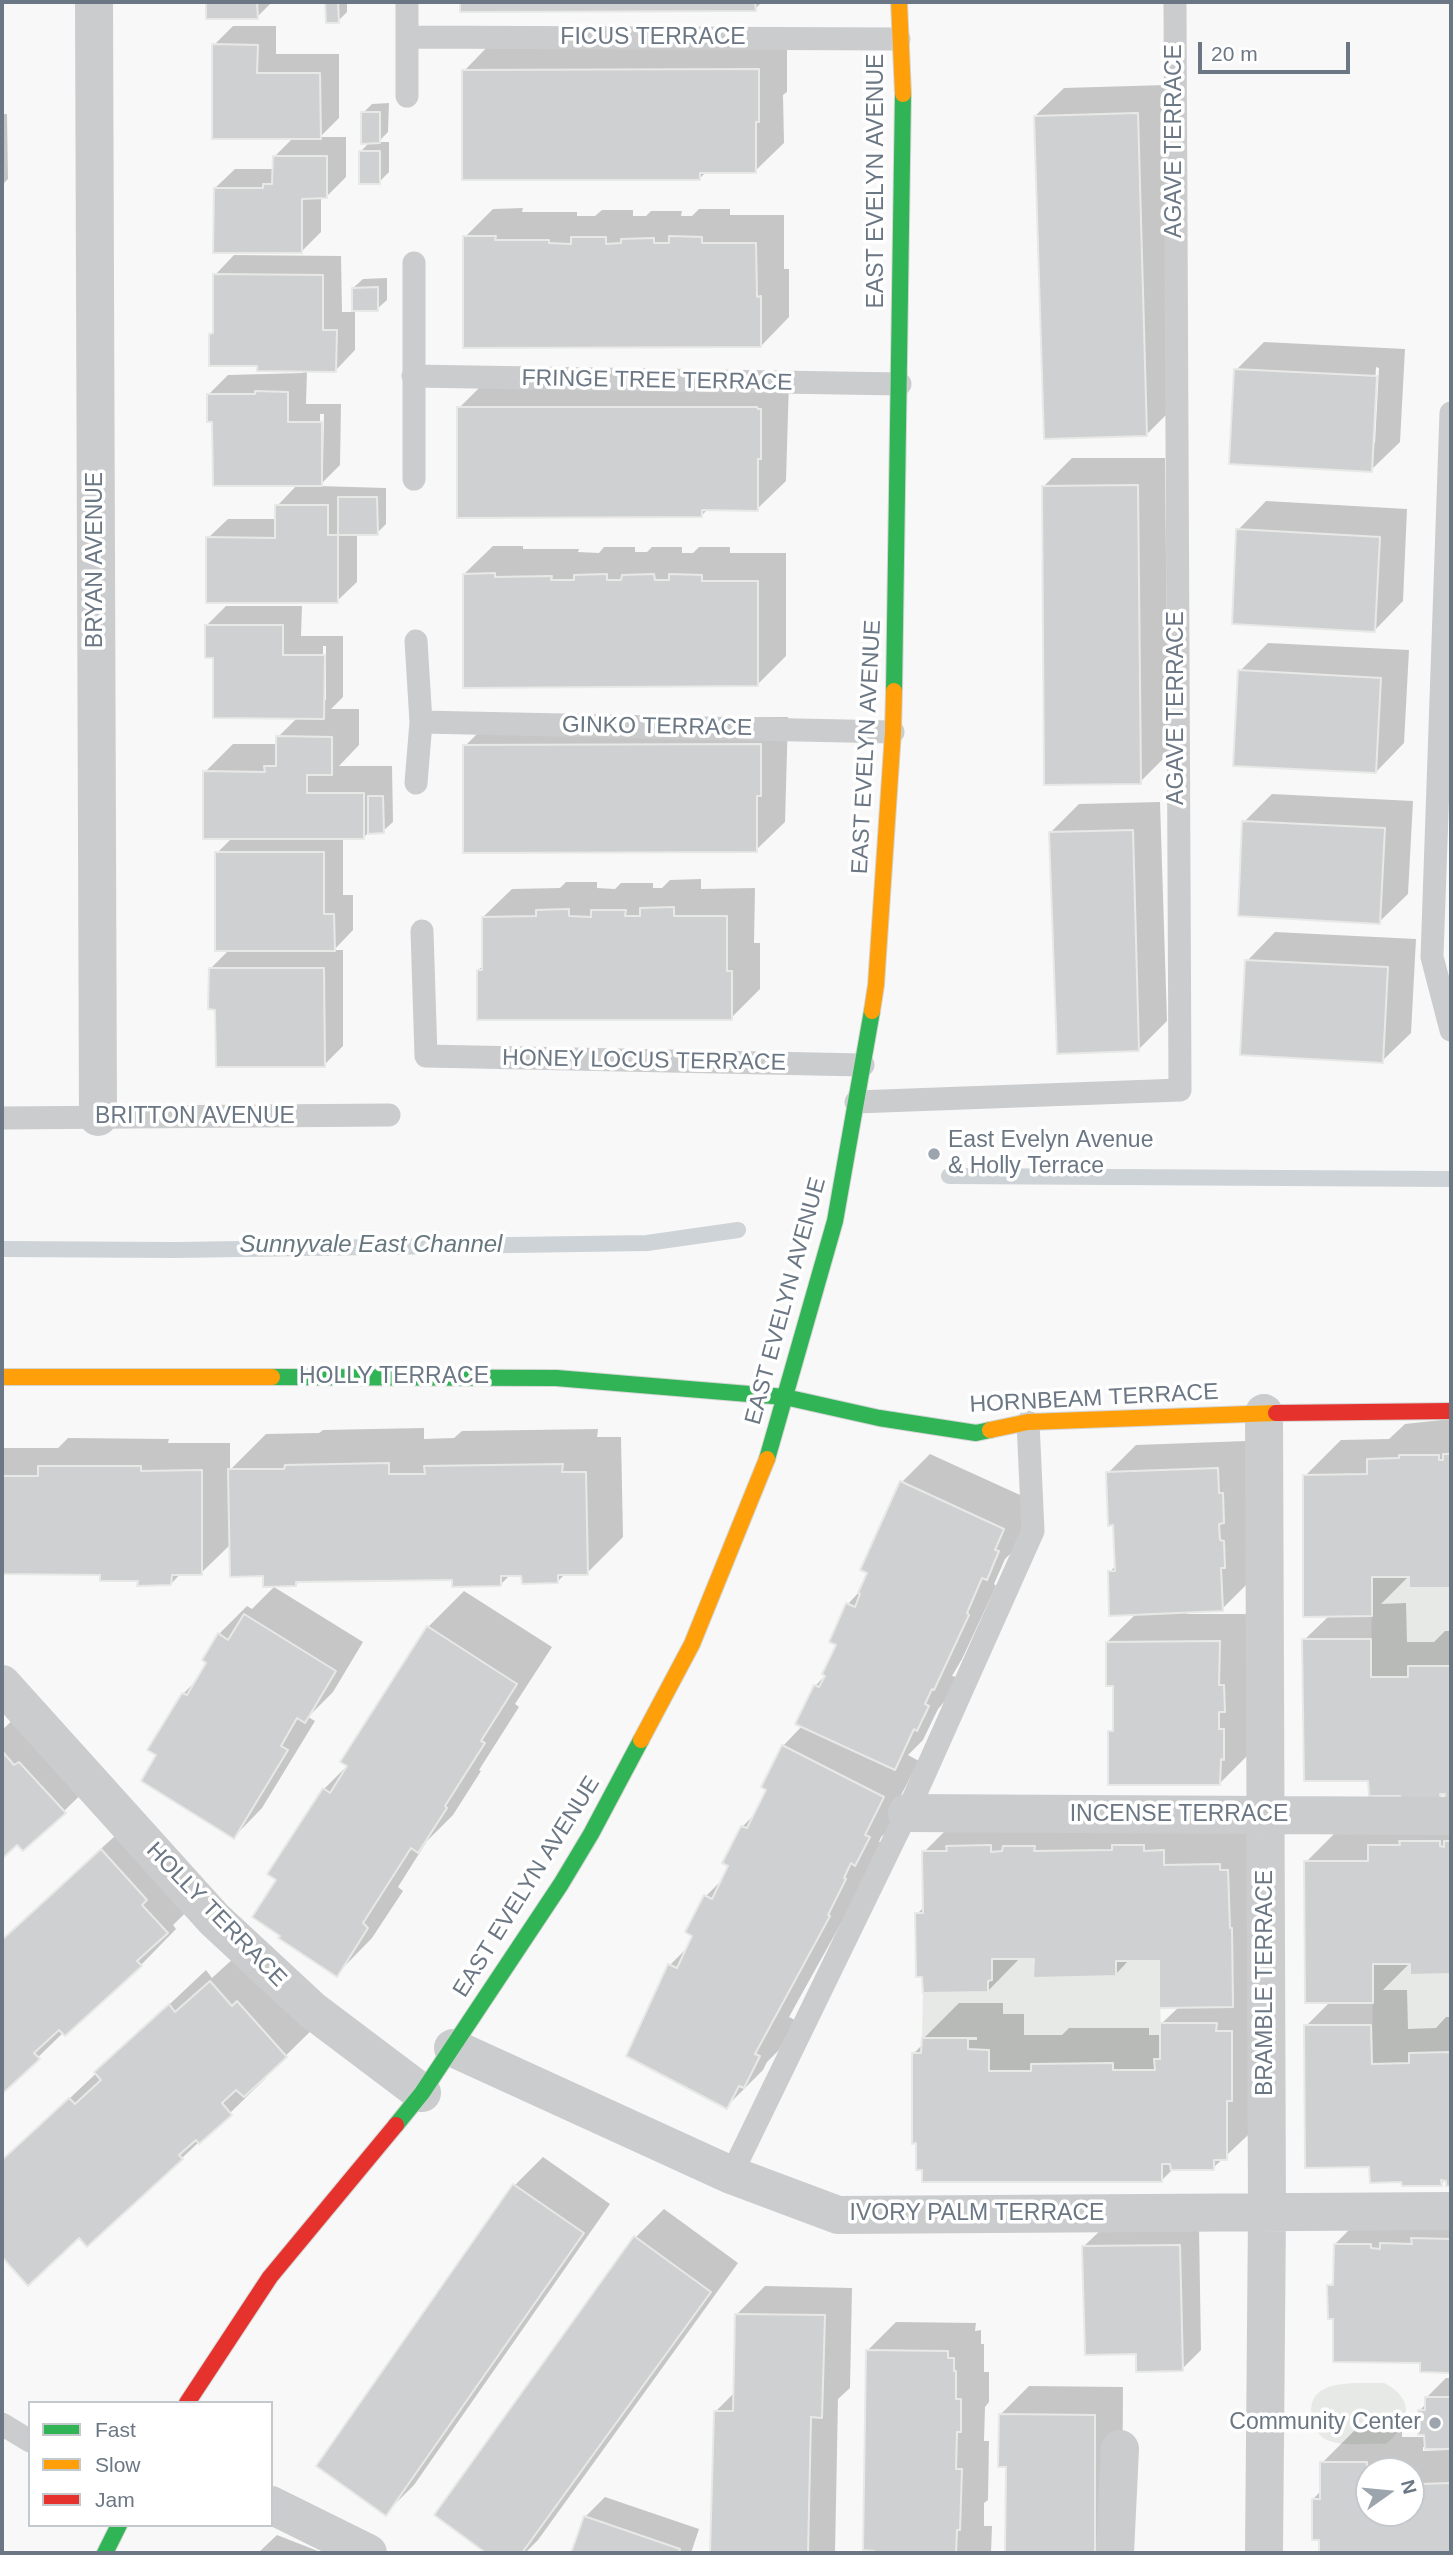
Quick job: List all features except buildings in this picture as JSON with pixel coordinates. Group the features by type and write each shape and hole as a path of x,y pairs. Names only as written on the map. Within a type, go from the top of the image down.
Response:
{"main road":[{"name":"EAST EVELYN AVENUE","path":"188,2401 270,2277 422,2093 561,1884 591,1834 692,1644 765,1465 835,1222 876,985 894,732 903,87 899,2"},
{"name":"HOLLY TERRACE","path":"2,1377 556,1378 785,1397"},
{"name":"HORNBEAM TERRACE","path":"785,1397 879,1418 976,1433 1028,1422 1264,1413 1451,1411"},
{"path":"105,2553 119,2527"}],"street":[{"name":"BRYAN AVENUE","path":"94,2 98,1117"},
{"name":"BRAMBLE TERRACE","path":"1264,1413 1264,2553"},
{"name":"HOLLY TERRACE","path":"2,1684 214,1919 312,2010 422,2093"},
{"name":"INCENSE TERRACE","path":"907,1813 1451,1816"},
{"name":"IVORY PALM TERRACE","path":"453,2048 731,2175 838,2215 1451,2211"},
{"path":"1115,2553 1120,2449"},
{"path":"273,2506 368,2553"}],"lane":[{"path":"407,2 407,96"},
{"name":"AGAVE TERRACE","path":"856,1102 1180,1090 1175,2"},
{"name":"FICUS TERRACE","path":"407,37 899,39"},
{"path":"414,263 414,479"},
{"name":"FRINGE TREE TERRACE","path":"413,376 900,384"},
{"path":"1451,413 1432,957 1451,1030"},
{"path":"416,641 421,722 416,783"},
{"name":"GINKO TERRACE","path":"421,722 894,732"},
{"name":"HONEY LOCUS TERRACE","path":"422,931 426,1056 863,1065"},
{"name":"BRITTON AVENUE","path":"2,1118 389,1115"},
{"path":"731,2175 907,1813 1033,1531 1028,1422"},
{"path":"2,2425 28,2440"}],"shaded area":[{"path":"1372,1577 1451,1578 1451,1676 1371,1677"},
{"path":"992,1959 1159,1961 1162,2070 989,2071 989,2050 968,2049 968,2038 922,2038 923,1993 988,1992"},
{"path":"1373,1964 1451,1965 1451,2062 1372,2064"},
{"path":"1384,2383 1401,2396 1406,2412 1400,2428 1386,2444 1336,2443 1319,2434 1313,2422 1311,2407 1315,2397 1323,2390 1346,2384"}],"waterway":[{"name":"Sunnyvale East Channel","path":"949,1176 1451,1179"},
{"name":"Sunnyvale East Channel","path":"2,1249 175,1250 647,1243 738,1230"}],"traffic: fast":[{"path":"894,691 903,94"},
{"path":"767,1459 835,1221 872,1011"},
{"path":"272,1377 556,1378 785,1397 879,1418 976,1433 990,1430"},
{"path":"396,2125 422,2093 561,1884 641,1740"},
{"path":"105,2553 118,2527"}],"traffic: slow":[{"path":"899,2 903,94"},
{"path":"872,1011 876,985 894,691"},
{"path":"2,1377 272,1377"},
{"path":"990,1430 1028,1422 1276,1413"},
{"path":"641,1740 692,1644 767,1459"}],"traffic: jam":[{"path":"1276,1413 1451,1411"},
{"path":"188,2401 270,2277 396,2125"}],"place":[{"name":"East Evelyn Avenue & Holly Terrace","path":"934,1154"},
{"name":"Community Center","path":"1435,2423"}]}
